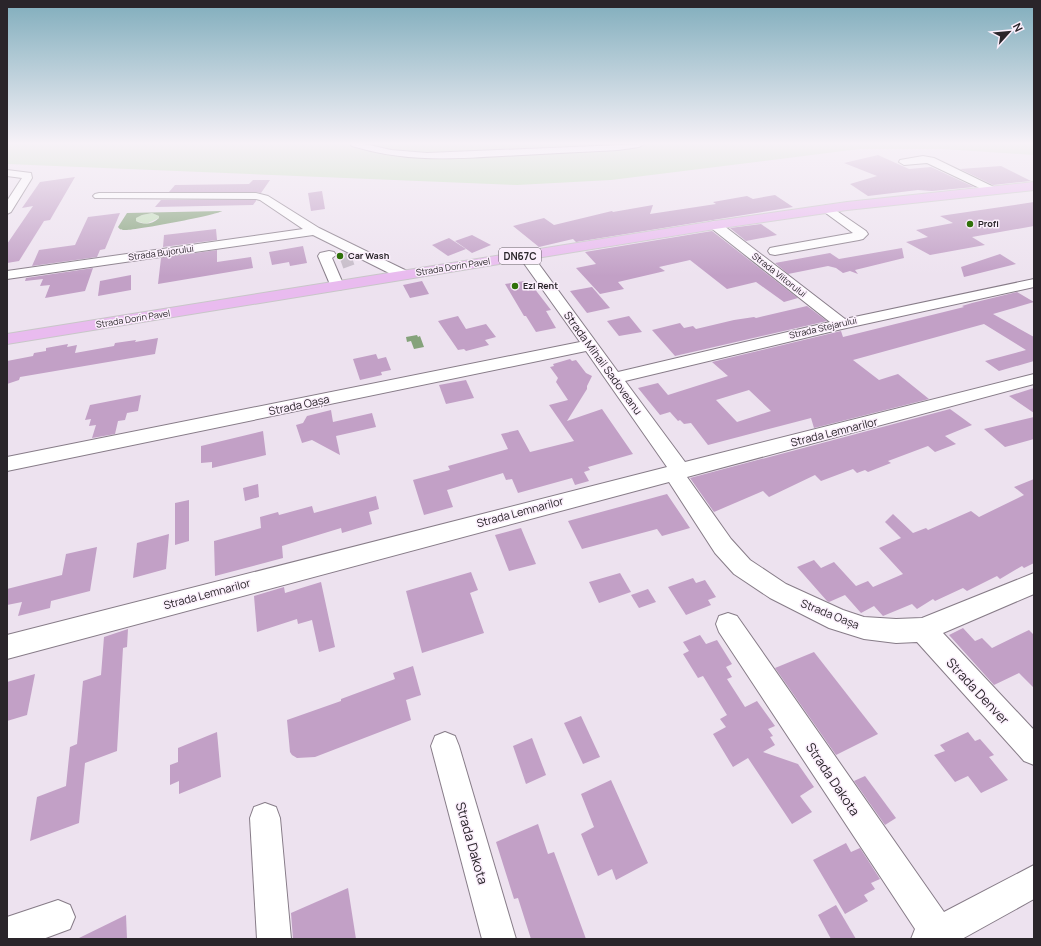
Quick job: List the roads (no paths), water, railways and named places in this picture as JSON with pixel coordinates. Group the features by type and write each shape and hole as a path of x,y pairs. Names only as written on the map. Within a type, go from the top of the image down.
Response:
{"main road":[{"name":"Strada Dorin Pavel","path":"7,339 715,225 827,209 1013,188"}],"street":[{"path":"7,210 21,188"},
{"path":"990,188 994,190"},
{"path":"99,196 245,195 264,198 315,231 341,256 404,275"},
{"path":"775,251 859,236 862,234 827,209"},
{"name":"Strada Viitorului","path":"715,225 842,324"},
{"name":"Strada Bujorului","path":"7,274 315,231"},
{"name":"Strada Mihail Sadoveanu","path":"525,255 614,378 677,472"},
{"path":"337,286 341,256"},
{"name":"Strada Stejarului","path":"614,378 842,324 1034,283"},
{"name":"Strada Oașa","path":"7,464 590,345"},
{"name":"Strada Lemnarilor","path":"7,647 1034,379"},
{"name":"Strada Oașa","path":"677,472 723,546 737,562 758,579 778,591 838,620 864,628 896,631 923,630 1034,583"},
{"name":"Strada Dakota","path":"728,624 936,937 1034,881"},
{"name":"Strada Denver","path":"923,630 1034,751"},
{"name":"Strada Dakota","path":"445,746 499,939"},
{"path":"265,818 274,939"},
{"path":"7,934 58,917"}],"tunnel":[{"path":"341,262 352,258"}],"place":[{"name":"Profi","path":"970,224"},
{"name":"Car Wash","path":"340,256"},
{"name":"Ezi Rent","path":"515,286"}]}
